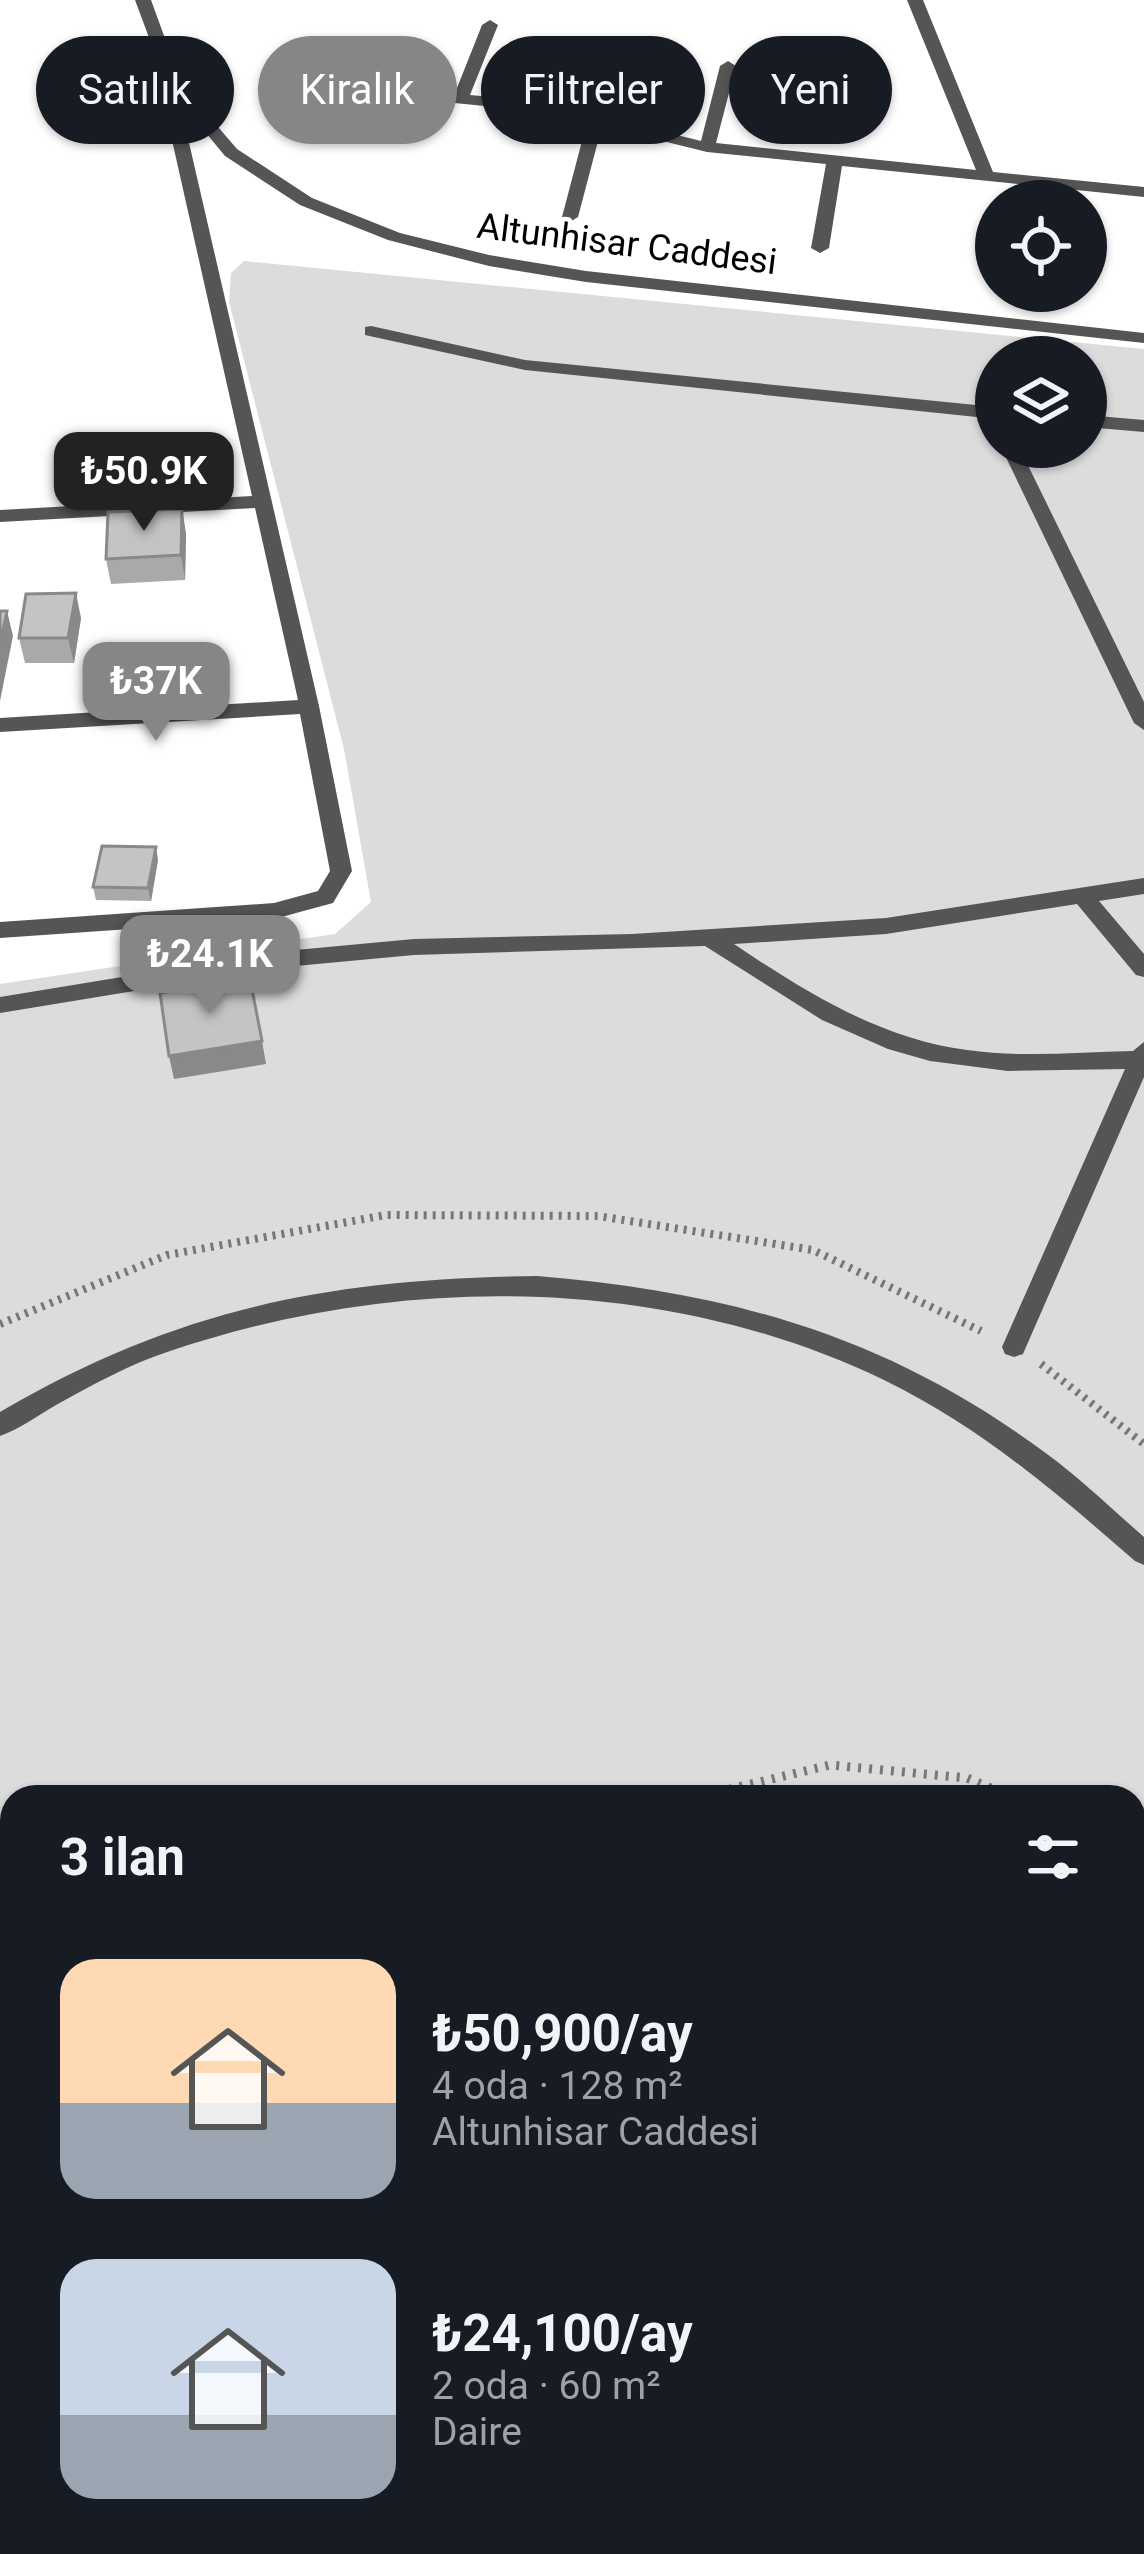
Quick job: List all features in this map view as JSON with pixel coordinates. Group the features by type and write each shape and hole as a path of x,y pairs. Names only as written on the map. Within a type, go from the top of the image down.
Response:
{"street":[{"name":"Altunhisar Caddesi","path":"143,0 150,36"},
{"path":"915,0 987,176"},
{"path":"461,97 490,25"},
{"path":"707,148 728,66"},
{"path":"457,97 481,99"},
{"path":"0,930 274,911 325,897 341,871 309,706 181,144"},
{"name":"Altunhisar Caddesi","path":"223,144 261,174 316,205 439,251 556,273 1144,338"},
{"path":"570,217 590,144"},
{"path":"691,144 1008,180"},
{"path":"820,248 834,163"},
{"path":"1107,193 1144,192"},
{"path":"371,331 524,365 975,413"},
{"path":"1107,423 1144,426"},
{"path":"1020,468 1144,723"},
{"path":"0,516 261,502"},
{"path":"0,725 309,706"},
{"path":"0,1005 274,960 414,947 886,926 1144,886"},
{"path":"1082,896 1144,969"},
{"path":"709,937 815,1005 906,1048 968,1059 1142,1056 1013,1347"},
{"path":"0,1424 56,1392 168,1341 293,1306 442,1288 611,1288 770,1322 892,1372 1022,1449 1144,1553"}],"path":[{"path":"747,1785 830,1765 967,1778 984,1785"}],"shaded area":[{"path":"244,261 1011,336 975,336 975,468 1107,468 1107,345 1144,349 1144,1785 0,1785 0,984 335,934 371,902 344,749 229,302 231,273"}],"building":[{"path":"182,509 181,555 106,559 108,512"},
{"path":"76,593 68,638 19,638 26,594"},
{"path":"0,611 7,611 0,644"},
{"path":"102,846 156,847 148,888 93,887"},
{"path":"250,979 262,1041 169,1056 160,993"}]}
